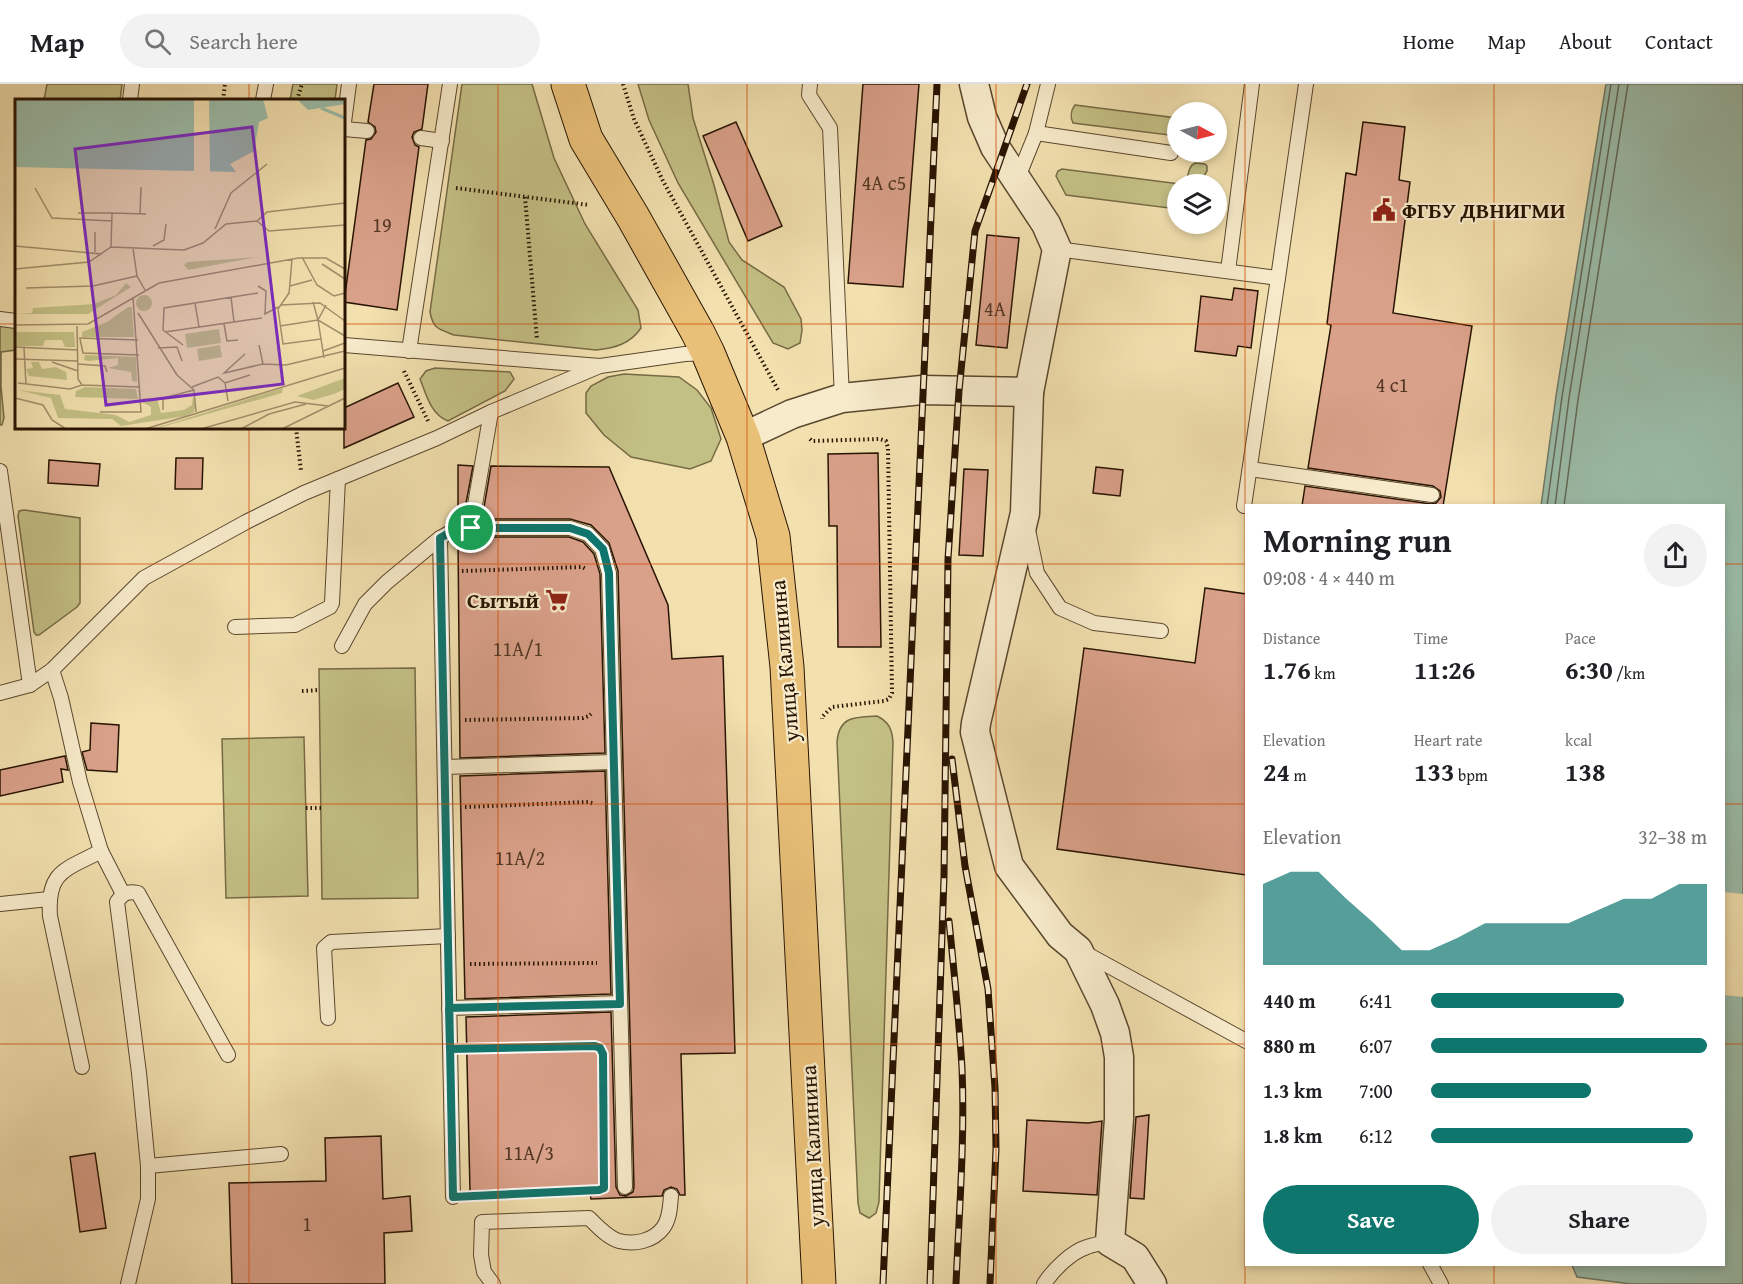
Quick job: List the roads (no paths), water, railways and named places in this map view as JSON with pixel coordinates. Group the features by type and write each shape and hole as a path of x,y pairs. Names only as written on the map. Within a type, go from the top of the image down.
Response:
{"main road":[{"name":"улица Калинина","path":"568,84 586,139 698,331 708,353 743,437 773,536 787,666 819,1284"}],"street":[{"path":"974,84 982,117 995,147 1046,224 1057,249 1029,392 1024,513 975,732 1009,866 1060,935 1078,950 1115,1033 1119,1057 1119,1119 1110,1242 1135,1257 1152,1284"},
{"path":"743,437 792,414 842,398 922,390 1029,392"}],"lane":[{"path":"130,99 132,84"},
{"path":"263,99 266,84"},
{"path":"345,114 349,84"},
{"path":"404,356 450,84"},
{"path":"810,84 809,95 830,128 842,398"},
{"path":"1017,180 1036,133 1048,84"},
{"path":"1228,271 1252,84"},
{"path":"1244,506 1306,84"},
{"path":"345,129 367,131"},
{"path":"1036,133 1167,152"},
{"path":"421,138 442,141"},
{"path":"1057,249 1278,278"},
{"path":"0,319 15,321"},
{"path":"345,345 404,356 538,361 600,366 708,353"},
{"path":"0,693 30,685 52,670 144,578 304,493 600,366"},
{"path":"471,528 491,412"},
{"path":"1250,469 1432,495"},
{"path":"0,471 30,685"},
{"path":"235,627 295,625 330,607 338,479"},
{"path":"1024,513 1037,573 1060,609 1094,623 1161,632"},
{"path":"342,646 365,604 387,582 440,538 458,528 570,528 588,534 603,549 609,573 625,1187"},
{"path":"440,538 453,1197"},
{"path":"52,670 100,851 123,894"},
{"path":"445,767 613,762"},
{"path":"82,1067 50,916 49,899 52,885 60,873 100,851"},
{"path":"128,1284 148,1199 148,1166 138,1062 117,902 123,894 129,891 138,893 228,1054"},
{"path":"0,904 49,899"},
{"path":"328,1018 324,948 331,942 448,936"},
{"path":"1078,950 1245,1040"},
{"path":"449,1008 620,1004"},
{"path":"148,1166 281,1154"},
{"path":"493,1284 484,1272 481,1255 482,1222 589,1218 618,1241 636,1243 651,1238 664,1227 671,1196"},
{"path":"1044,1284 1050,1274 1065,1260 1085,1247 1110,1242"},
{"path":"1431,1266 1441,1284"}],"water":[{"path":"1606,84 1743,84 1743,1284 1631,1284 1577,1277 1572,1266 1725,1266 1725,504 1541,504 1556,396"}],"railway":[{"path":"883,1284 937,84"},
{"path":"930,1284 944,877 948,559 959,391 975,231 1027,84"},
{"path":"952,759 965,866 988,989 995,1088 996,1149 990,1284"},
{"path":"949,921 963,1095 956,1284"}],"place":[{"name":"ФГБУ ДВНИГМИ","path":"1384,210"},
{"name":"Сытый","path":"557,600"}]}
